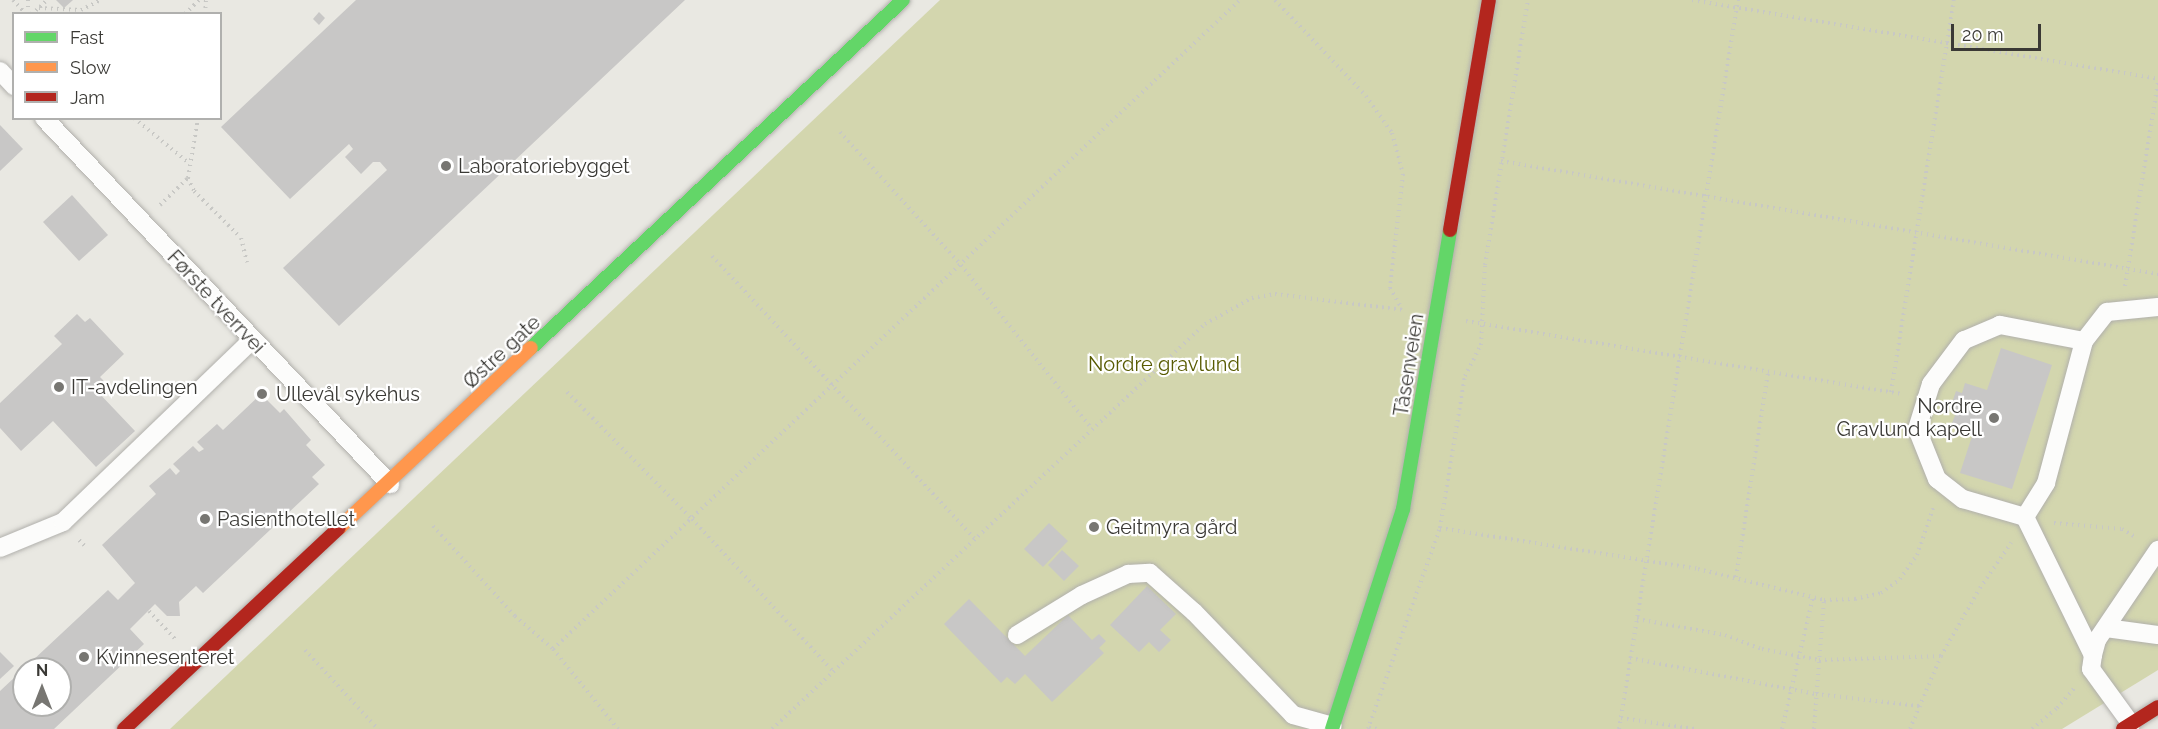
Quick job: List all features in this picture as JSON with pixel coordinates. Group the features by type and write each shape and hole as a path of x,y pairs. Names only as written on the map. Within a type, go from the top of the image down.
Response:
{"street":[{"name":"Østre gate","path":"124,729 390,484 903,0"},
{"name":"Tåsenveien","path":"1333,728 1402,509 1489,0"},
{"path":"2127,727 2158,707"}],"lane":[{"path":"0,71 12,84"},
{"name":"Første tverrvei","path":"46,120 390,484"},
{"path":"2027,523 2046,483 2084,341 2107,312 2158,307"},
{"path":"2084,341 2001,326 1964,340 1931,384 1917,429 1937,479 1963,499 2027,523 2092,662 2127,727"},
{"path":"0,548 63,522 252,340"},
{"path":"2092,662 2106,628 2158,550"},
{"path":"1017,635 1082,595 1128,574 1150,573 1194,612 1293,714 1333,728"},
{"path":"2106,628 2158,635"}],"path":[{"path":"13,0 26,12"},
{"path":"32,12 47,0"},
{"path":"39,8 81,10 101,0"},
{"path":"187,12 199,0"},
{"path":"553,649 1240,0"},
{"path":"1275,0 1366,96 1392,133 1403,174 1390,288 1402,309"},
{"path":"1378,729 1369,728 1440,528 1465,376 1481,345 1485,325 1485,265 1528,0"},
{"path":"1692,0 1947,41 2158,81 2125,269 2125,310"},
{"path":"1619,729 1644,561 1738,0"},
{"path":"1891,392 1954,0"},
{"path":"136,120 191,165"},
{"path":"160,206 188,178 198,120"},
{"path":"840,132 962,265 1091,428"},
{"path":"1502,161 1704,198 2158,274"},
{"path":"188,178 194,191 241,238 247,262"},
{"path":"712,256 974,538"},
{"path":"772,729 1091,428 1205,324 1252,298 1275,294 1410,310"},
{"path":"1464,321 1926,399"},
{"path":"1736,577 1768,372"},
{"path":"567,392 692,519 833,671"},
{"path":"1440,528 1736,577 1824,600 1855,599 1881,593 1900,579 1917,555 1937,499 1937,479"},
{"path":"1910,729 1941,656 1980,588 2027,523 2122,529 2140,540"},
{"path":"433,526 515,616 553,649 618,729"},
{"path":"77,537 86,547"},
{"path":"1782,729 1813,597"},
{"path":"1814,729 1824,600"},
{"path":"149,611 177,640"},
{"path":"1637,619 1725,635 1762,649 1819,660 1941,656"},
{"path":"305,650 378,729"},
{"path":"1630,658 1790,690 1919,706"},
{"path":"2032,729 2057,708 2092,662"},
{"path":"1621,718 1696,729"}],"green space":[{"name":"Nordre gravlund","path":"940,0 2158,0 2158,670 2062,729 170,729"}],"building":[{"path":"56,0 73,0 64,8"},
{"name":"Laboratoriebygget","path":"356,0 685,0 339,326 283,268 387,170 380,162 373,162 361,174 345,157 353,149 349,144 290,199 221,127"},
{"path":"319,12 325,18 319,25 313,19"},
{"path":"0,125 23,149 0,171"},
{"path":"72,195 108,235 79,261 43,222"},
{"name":"IT-avdelingen","path":"77,314 85,322 90,318 124,354 100,377 106,383 97,391 135,431 96,467 53,421 21,451 0,428 0,403 62,344 54,336"},
{"name":"Nordre Gravlund kapell","path":"2001,348 2052,365 2012,489 1960,473 1974,430 1952,423 1956,413 1949,411 1956,391 1962,393 1965,383 1987,390"},
{"name":"Pasienthotellet","path":"261,394 280,413 284,409 311,440 306,445 325,465 312,477 319,484 203,593 196,586 179,602 180,616 167,616 155,604 130,629 144,644 72,712 72,657 36,657 108,590 118,600 135,583 102,545 156,494 149,486 170,468 176,475 180,471 173,464 193,446 199,452 204,449 197,442 217,424 223,430"},
{"path":"1049,523 1068,541 1043,567 1024,549"},
{"path":"1062,550 1079,566 1064,581 1048,565"},
{"path":"1147,586 1176,614 1160,630 1171,640 1159,652 1149,642 1139,652 1110,625"},
{"path":"969,599 1025,656 1068,615 1092,640 1099,634 1106,641 1099,648 1104,653 1052,702 1025,674 1015,684 1007,677 1001,683 944,624"},
{"path":"0,652 12,664 12,668 0,679"},
{"name":"Pasienthotellet","path":"12,680 12,717 67,717 54,729 0,729 0,691"}],"traffic: fast":[{"path":"531,348 903,0"},
{"path":"1332,729 1403,509 1450,230"}],"traffic: slow":[{"path":"339,528 531,348"}],"traffic: jam":[{"path":"1450,230 1489,0"},
{"path":"124,729 339,528"},
{"path":"2123,729 2158,707"}],"place":[{"name":"Laboratoriebygget","path":"446,166"},
{"name":"IT-avdelingen","path":"59,387"},
{"name":"Ullevål sykehus","path":"262,394"},
{"name":"Nordre Gravlund kapell","path":"1994,418"},
{"name":"Pasienthotellet","path":"205,519"},
{"name":"Geitmyra gård","path":"1094,527"},
{"name":"Kvinnesenteret","path":"84,657"}]}
